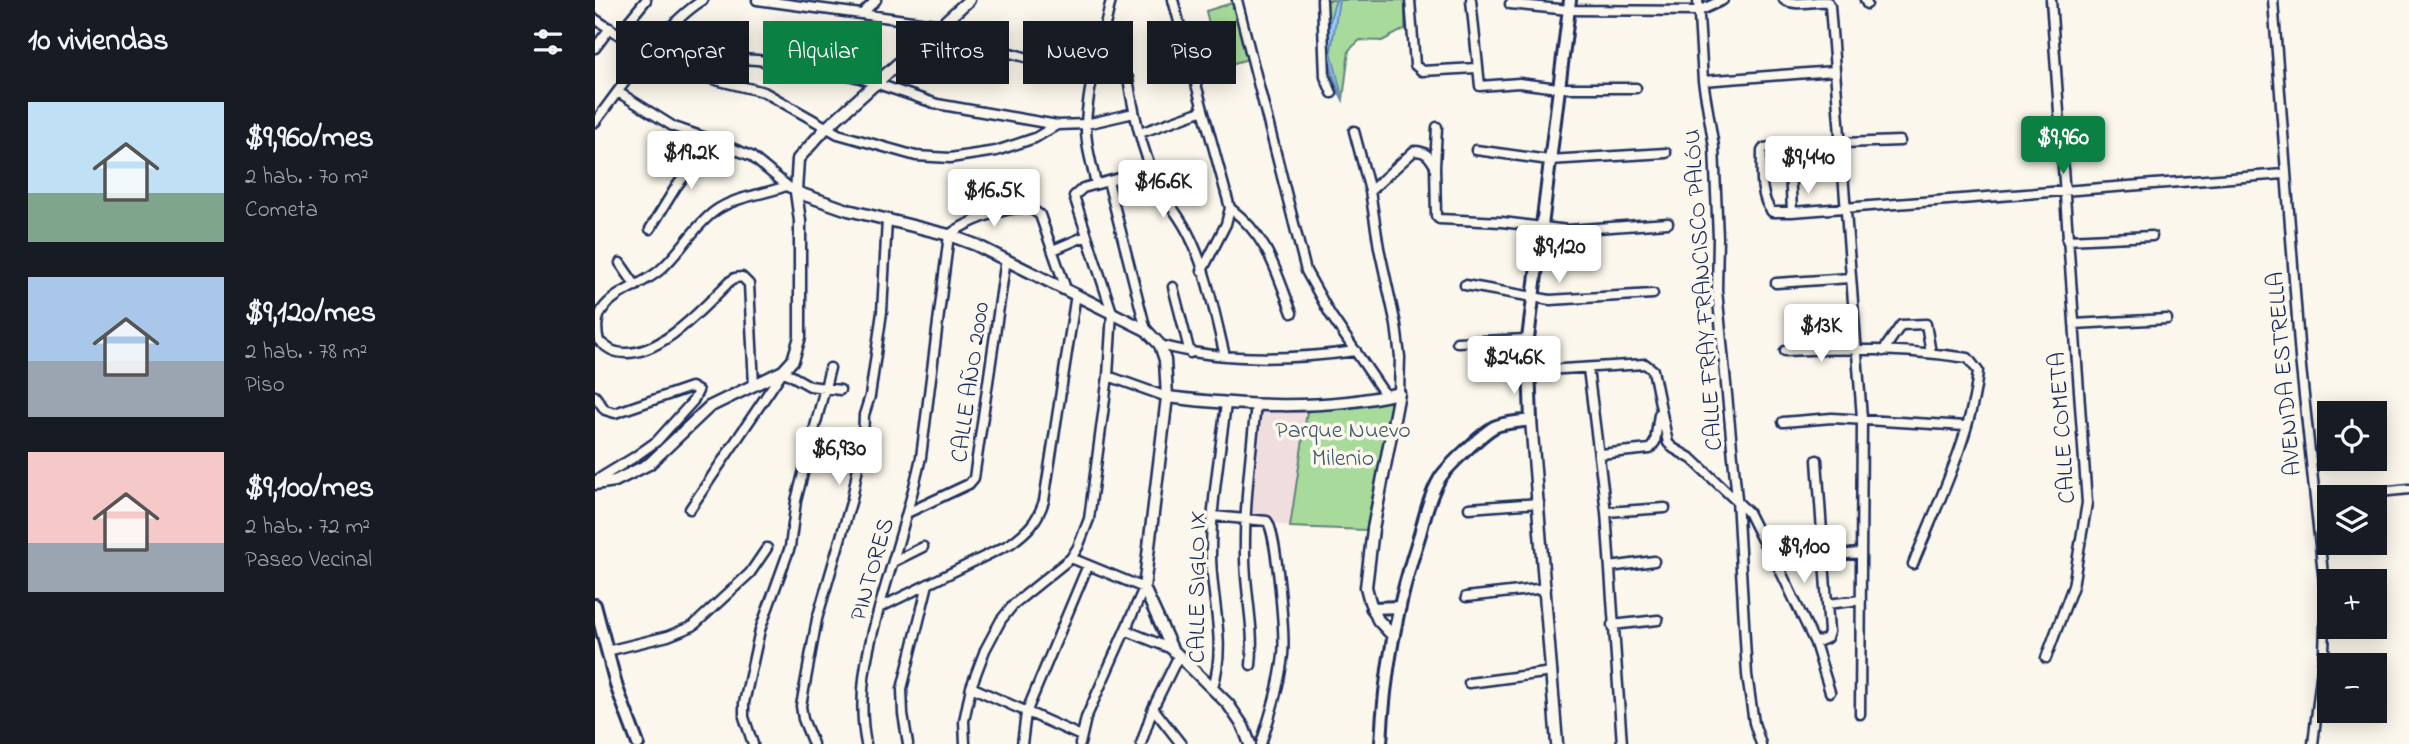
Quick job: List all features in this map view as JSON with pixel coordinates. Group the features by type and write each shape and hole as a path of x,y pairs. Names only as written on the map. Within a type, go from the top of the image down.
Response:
{"main road":[{"path":"1381,744 1382,718 1400,607 1414,552 1441,476 1496,426 1531,420 1528,339 1532,296 1570,5"},
{"path":"595,606 617,688 638,744"},
{"path":"1372,608 1400,607"}],"street":[{"path":"629,21 646,0"},
{"path":"678,21 692,6 702,0"},
{"path":"757,0 916,21"},
{"path":"863,13 876,0"},
{"path":"946,21 969,0"},
{"path":"1106,21 1111,0"},
{"path":"1173,0 1230,208 1226,224 1202,271"},
{"path":"1237,0 1306,271 1320,298 1386,396"},
{"path":"1322,0 1325,77 1332,93"},
{"path":"1410,0 1415,65 1422,71 1476,68"},
{"path":"1471,0 1478,83 1483,87 1519,83 1558,88 1636,88"},
{"name":"CALLE FRAY FRANCISCO PALÓU","path":"1697,0 1703,81 1714,147 1717,290 1737,499 1747,675 1754,723 1761,744"},
{"path":"1510,4 1699,10 1723,0"},
{"path":"1784,0 1794,4 1823,1 1830,6 1862,418 1860,714"},
{"name":"CALLE COMETA","path":"2046,658 2073,586 2087,503 2051,0"},
{"name":"AVENIDA ESTRELLA","path":"2273,0 2284,174 2326,623 2313,744"},
{"path":"595,19 616,32"},
{"path":"595,48 610,28"},
{"path":"882,78 896,66"},
{"path":"1703,81 1834,71"},
{"path":"595,122 624,84"},
{"path":"732,84 764,92 826,128 860,141 916,156 933,158 996,152 1035,138 1057,125"},
{"path":"690,509 798,350 800,220 791,189 798,159 826,128 875,84 937,104 1057,125 1086,124 1134,113"},
{"path":"1093,84 1086,139 1096,184"},
{"path":"1129,84 1134,113 1152,169 1191,239 1225,356"},
{"path":"618,92 674,127 751,156 791,189 848,210 949,235 1006,259 1146,330 1160,345 1167,397 1144,588 1086,718 1081,740 971,687"},
{"path":"1140,133 1202,111"},
{"path":"1437,127 1436,216 1439,219 1502,222 1568,230 1668,223"},
{"path":"1354,131 1370,191 1400,357 1399,393 1373,528 1366,586 1378,620 1394,637"},
{"path":"650,229 676,187 712,140"},
{"path":"1900,141 1764,148 1763,191 1768,208 1772,212 1792,212 2284,174"},
{"path":"1785,145 1790,169 1792,212"},
{"path":"1476,150 1549,160 1666,153"},
{"path":"1370,191 1414,151 1428,154 1435,167"},
{"path":"965,744 964,721 971,687 985,650 1001,620 1014,604 1071,558 1089,519 1108,376 1112,312 1074,197 1083,188 1152,169"},
{"path":"1108,181 1146,330"},
{"path":"754,386 749,284 742,277 729,282 687,323 669,336 639,350 618,352 599,341 596,329 603,309 612,300 659,271 715,212 746,197 791,189"},
{"path":"949,235 965,224 1024,208 1031,209 1040,215 1066,289"},
{"path":"1230,208 1247,222 1264,243 1292,313"},
{"path":"813,744 801,706 817,619 852,499 861,452 882,312 887,219"},
{"name":"PINTORES","path":"866,744 861,707 863,678 921,457 949,235"},
{"path":"1053,250 1086,236"},
{"path":"2067,240 2152,236"},
{"name":"CALLE AÑO 2000","path":"907,513 969,484 974,478 1006,259"},
{"path":"620,263 636,286"},
{"path":"1776,283 1850,278"},
{"path":"1465,285 1550,300 1653,294"},
{"path":"1173,286 1190,353"},
{"path":"880,608 1010,544 1025,533 1039,517 1044,501 1076,294"},
{"path":"2074,324 2167,319"},
{"path":"1883,351 1901,325 1926,324 1931,353"},
{"path":"1458,342 1528,339"},
{"path":"1160,345 1190,353 1275,358 1356,351"},
{"path":"1785,351 1855,348 1931,353 1968,358 1978,371 1977,386 1966,426 1937,508 1913,564"},
{"path":"1529,371 1645,364 1650,366 1655,375 1668,443 1692,459 1748,512 1779,568 1815,643 1830,692"},
{"path":"753,744 743,710 764,618 790,547 796,501 829,368"},
{"path":"1588,369 1606,512 1622,744"},
{"path":"595,482 615,481 649,464 709,407 783,371"},
{"path":"783,371 810,386 840,390"},
{"path":"1108,376 1167,397 1226,404 1354,402 1399,393"},
{"path":"595,396 605,410 615,413 691,387 698,391 693,401 657,441 595,482"},
{"name":"CALLE SIGLO IX","path":"1213,687 1220,648 1211,555 1226,404"},
{"path":"1251,665 1254,643 1245,559 1245,519 1256,404"},
{"path":"1600,454 1650,449 1655,442 1660,411"},
{"path":"1783,422 1862,418 1966,426"},
{"path":"1531,420 1557,744"},
{"path":"1815,643 1827,638 1829,632 1817,460"},
{"path":"2387,491 2409,489"},
{"path":"1469,508 1539,503"},
{"path":"1606,512 1665,508"},
{"path":"1213,516 1267,521 1272,528 1283,654 1261,744"},
{"path":"893,562 923,547"},
{"path":"607,651 668,636 693,626 750,573 767,548"},
{"path":"1824,556 1860,552"},
{"path":"1071,558 1144,588 1175,652 1141,744"},
{"path":"1610,567 1654,561"},
{"path":"1021,744 1026,713 1088,565"},
{"path":"908,744 901,704 902,689 927,584"},
{"path":"1467,597 1546,588"},
{"path":"1827,604 1861,600"},
{"path":"1612,625 1658,620"},
{"path":"1125,630 1175,652 1228,704 1243,726 1250,744"},
{"path":"1469,683 1552,672"},
{"path":"1153,708 1181,744"}],"shaded area":[{"path":"1308,405 1290,527 1247,515 1256,406"}],"green space":[{"path":"1323,0 1405,0 1405,29 1382,41 1360,40 1349,50 1343,100 1331,75"},
{"path":"1232,3 1248,59 1236,62 1236,21 1208,21 1206,11"},
{"name":"Parque Nuevo Milenio","path":"1393,393 1366,530 1290,527 1308,405"}],"water":[{"path":"1336,0 1339,0 1331,51 1343,100 1334,76 1329,50 1329,24"}]}
